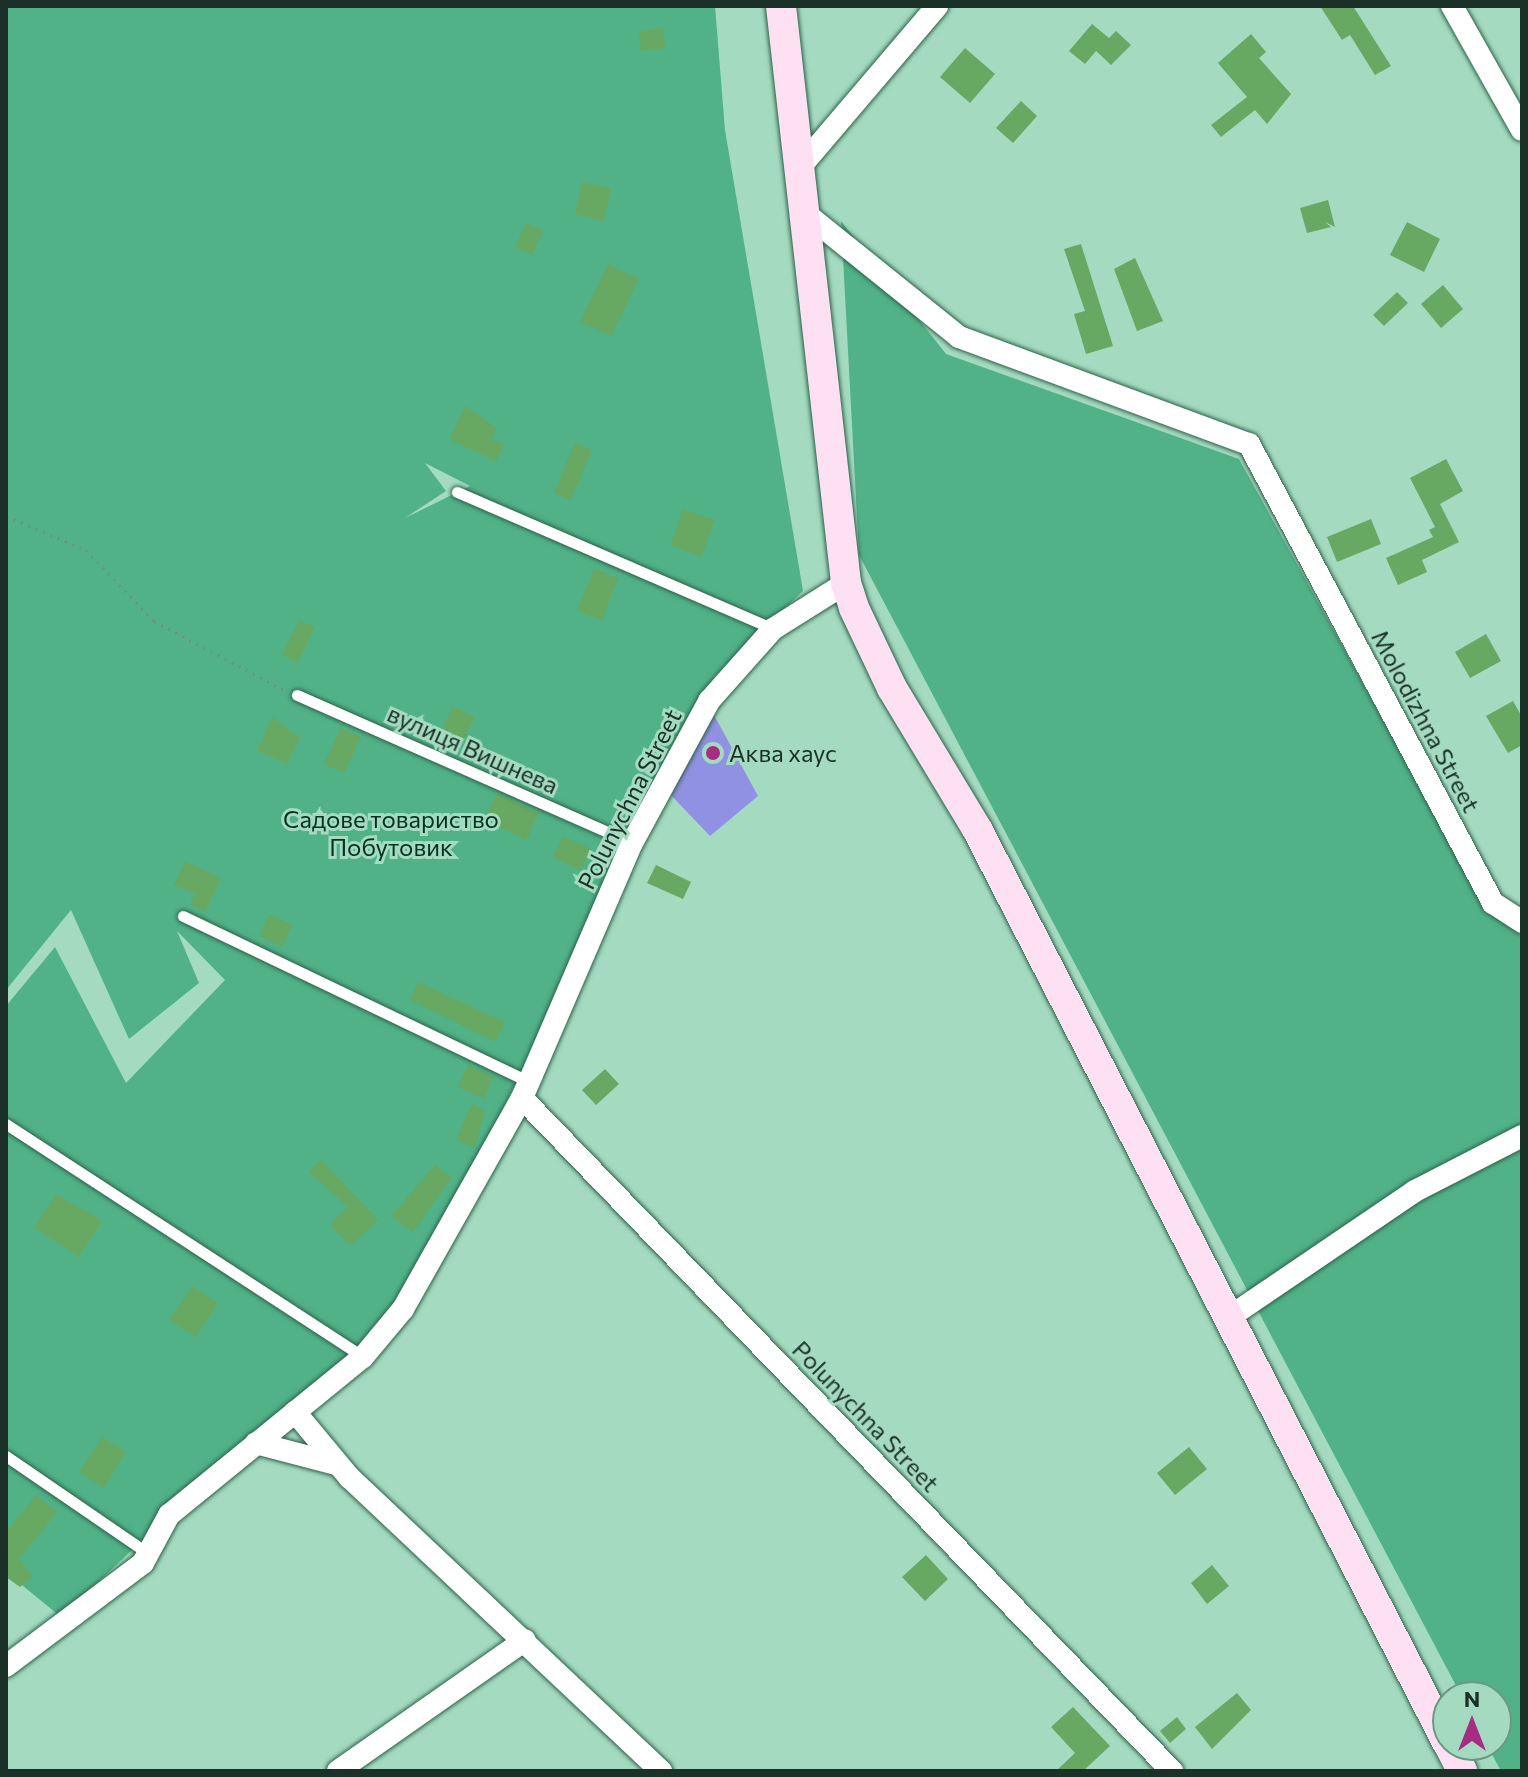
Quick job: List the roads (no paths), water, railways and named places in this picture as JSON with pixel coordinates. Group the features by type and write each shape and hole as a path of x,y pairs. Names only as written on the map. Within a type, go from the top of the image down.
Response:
{"main road":[{"path":"781,6 846,583 892,688 977,829 1231,1316 1432,1712"}],"street":[{"path":"801,166 937,6"},
{"path":"1452,6 1522,130"},
{"name":"Molodizhna Street","path":"805,213 959,337 1249,444 1493,903 1522,922"},
{"name":"Polunychna Street","path":"6,1666 143,1563 145,1551 169,1515 363,1357 403,1309 524,1089 632,843 709,701 773,629 846,583"},
{"name":"Polunychna Street","path":"524,1089 1172,1771"},
{"path":"1231,1316 1415,1191 1522,1136"},
{"path":"295,1412 338,1465 661,1771"},
{"path":"256,1443 338,1465"},
{"path":"338,1771 525,1640"}],"lane":[{"path":"457,492 773,629"},
{"name":"вулиця Вишнева","path":"297,695 632,843"},
{"path":"183,916 524,1089"},
{"path":"6,1124 363,1357"},
{"path":"6,1456 145,1551"}],"water":[{"name":"Аква хаус","path":"714,715 758,796 710,836 668,792"}],"place":[{"name":"Аква хаус","path":"713,753"}],"park label":[{"name":"Садове товариство Побутовик","path":"391,833"}]}
